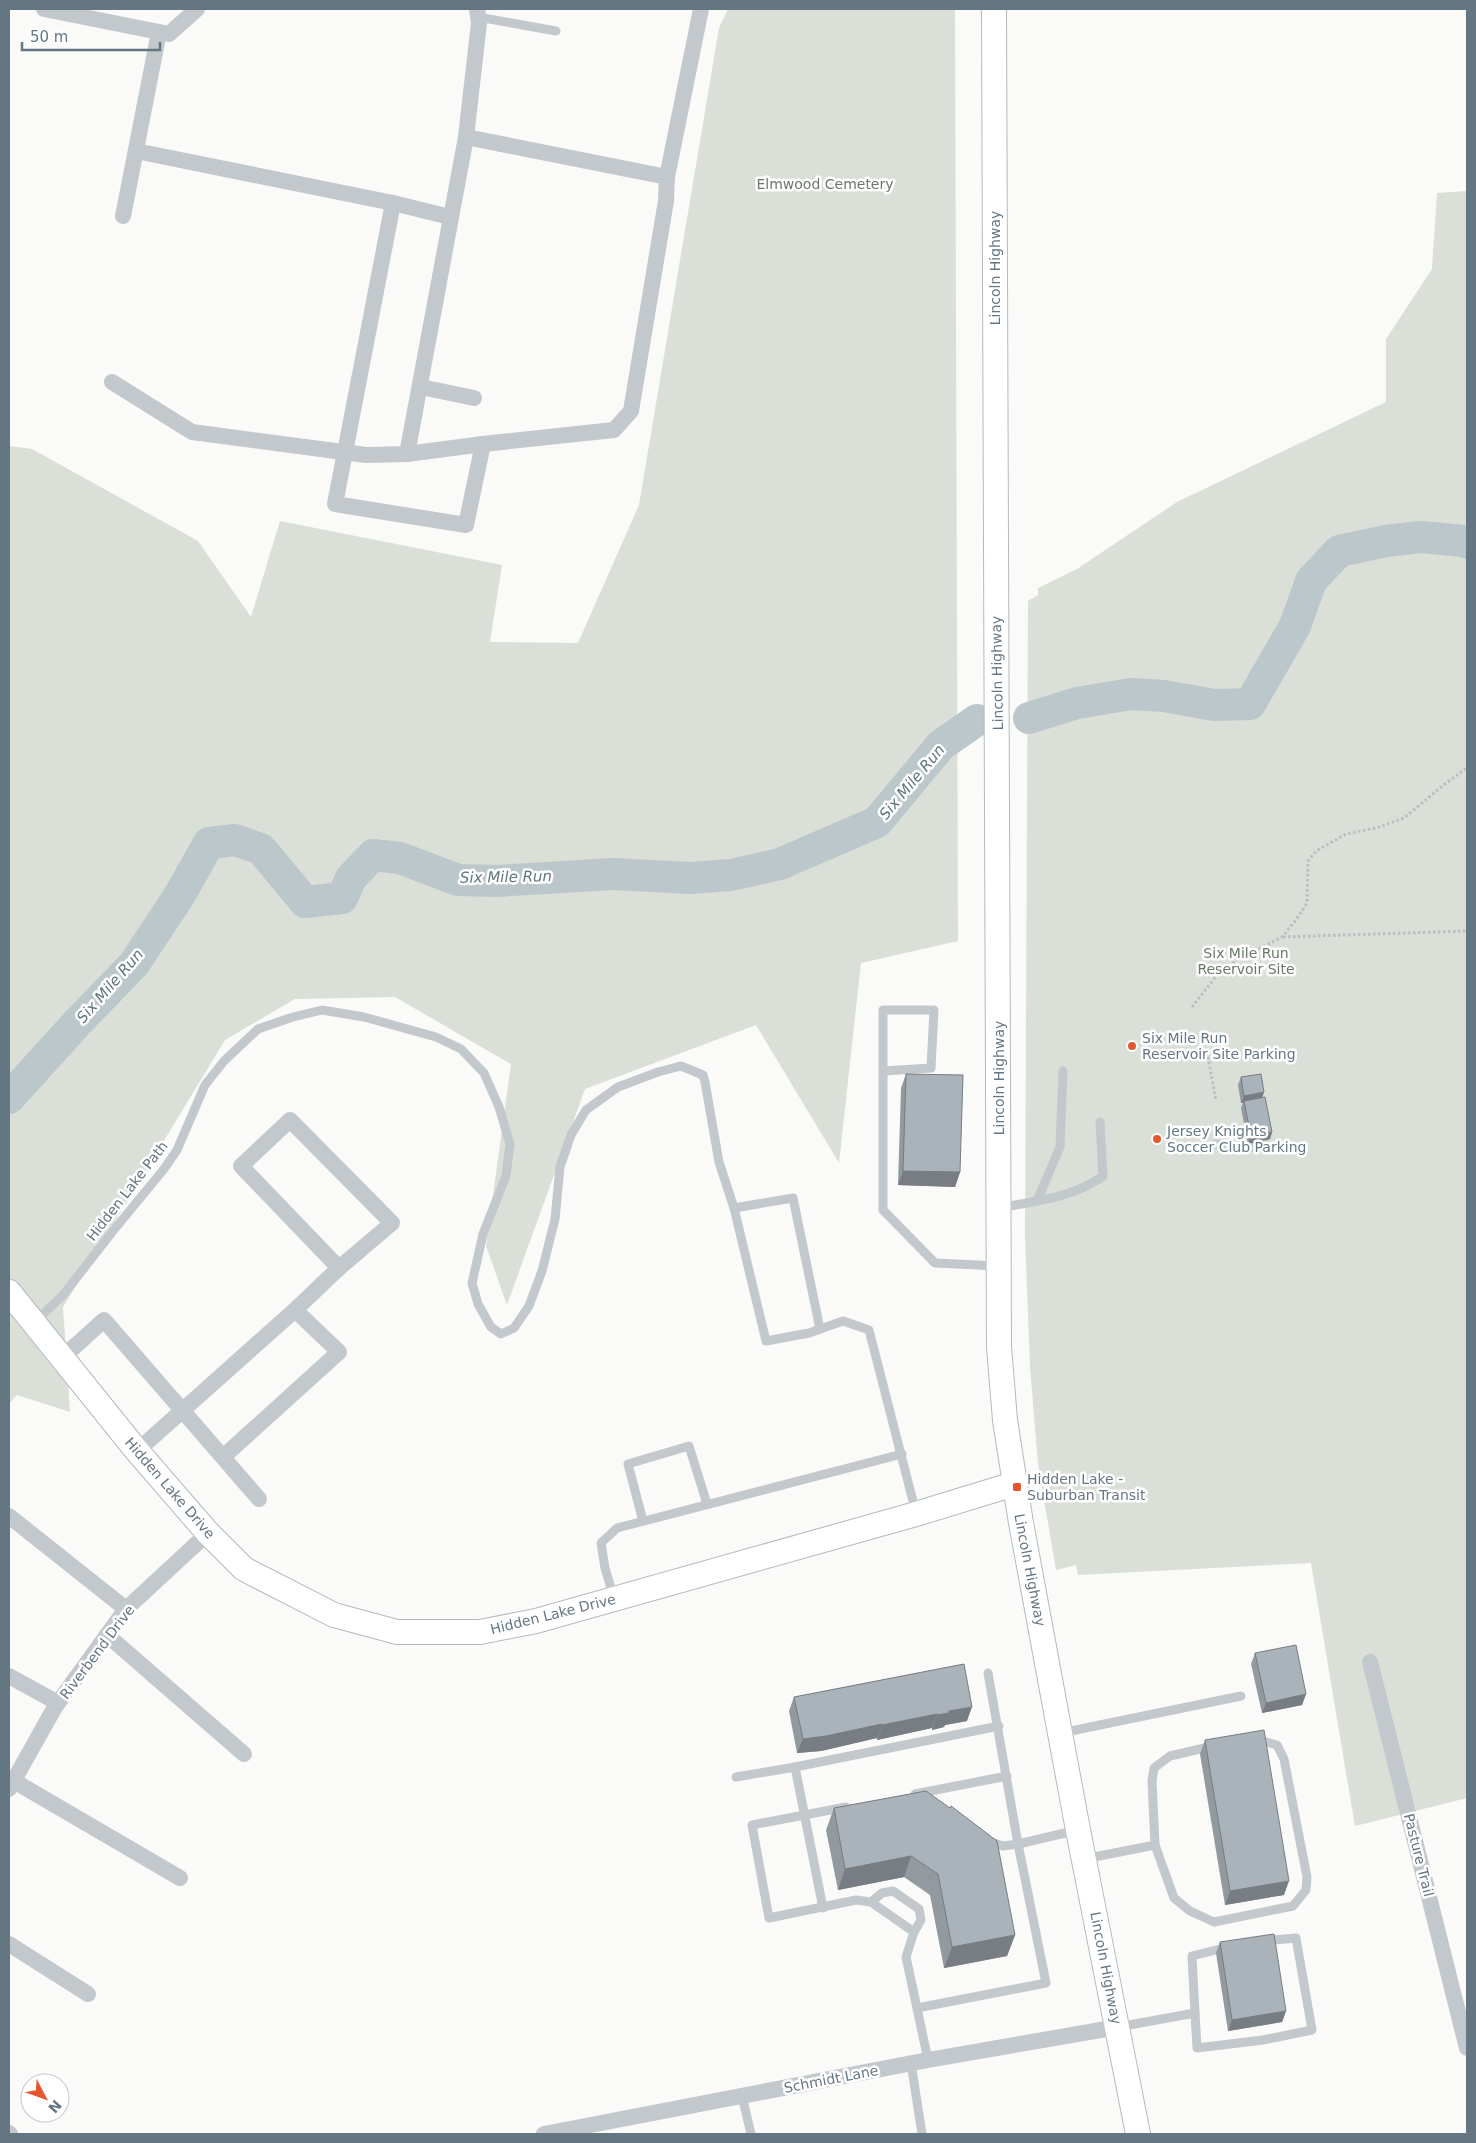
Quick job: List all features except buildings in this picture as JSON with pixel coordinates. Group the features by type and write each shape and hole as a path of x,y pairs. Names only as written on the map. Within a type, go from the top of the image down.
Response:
{"main road":[{"name":"Lincoln Highway","path":"994,9 999,1347 1005,1420 1014,1484 1078,1830 1138,2134"},
{"name":"Hidden Lake Drive","path":"9,1292 137,1451 208,1533 244,1569 334,1615 397,1632 480,1632 536,1621 916,1514 1014,1484"}],"street":[{"path":"44,9 169,34 197,9"},
{"path":"112,382 192,432 366,455 407,454 614,430 631,412 666,201 667,177 701,9"},
{"path":"407,454 421,387 450,217 466,137 473,84 477,13"},
{"path":"124,216 159,32"},
{"path":"466,137 667,177"},
{"path":"136,151 393,203 450,217"},
{"path":"393,203 335,504 466,525 483,444"},
{"path":"421,387 474,398"},
{"path":"137,1451 295,1310 339,1268 392,1223 290,1120 242,1166 339,1268"},
{"path":"223,1457 338,1352 295,1310"},
{"path":"63,1357 104,1320 259,1499"},
{"path":"9,1516 126,1609"},
{"name":"Riverbend Drive","path":"11,1785 58,1703 126,1609 208,1533"},
{"path":"107,1635 244,1754"},
{"name":"Pasture Trail","path":"1370,1662 1467,2048"},
{"path":"9,1676 58,1703"},
{"path":"11,1785 180,1878"},
{"path":"9,1944 88,1994"},
{"name":"Schmidt Lane","path":"544,2134 911,2063 1118,2027"}],"lane":[{"path":"477,13 556,31"},
{"name":"Hidden Lake Path","path":"35,1323 63,1295 164,1169 177,1150 205,1085 224,1061 258,1029 293,1017 322,1010 364,1017 436,1037 461,1049 484,1073 499,1107 510,1144 506,1176 484,1234 472,1283 478,1304 491,1327 501,1334 514,1328 529,1306 542,1272 555,1219 560,1167 571,1135 586,1110 618,1087 658,1072 681,1066 703,1075 719,1162 734,1208"},
{"path":"883,1071 931,1068 934,1010 883,1010 883,1071 883,1210 935,1264 999,1266"},
{"path":"1037,1201 1060,1147 1063,1071"},
{"path":"999,1208 1054,1198 1091,1185 1103,1176 1100,1122"},
{"path":"1216,1144 1240,1150 1265,1144"},
{"path":"820,1330 793,1198 734,1208 766,1341 820,1330 844,1321 869,1330 916,1514"},
{"path":"643,1521 628,1464 689,1446 707,1504"},
{"path":"614,1598 605,1568 601,1543 618,1528 902,1454"},
{"path":"917,2008 1046,1983 1018,1844 999,1726 988,1673"},
{"path":"1061,1734 1241,1696"},
{"path":"736,1777 999,1726"},
{"path":"1225,1743 1170,1756 1154,1768 1152,1781 1155,1845 1174,1898 1199,1916 1214,1922 1293,1906 1306,1890 1307,1877 1284,1759 1277,1745 1251,1738 1242,1740"},
{"path":"795,1767 823,1908"},
{"path":"901,1796 1007,1776"},
{"path":"930,1791 933,1802"},
{"path":"852,1806 752,1825 769,1918 856,1900 871,1902 914,1932"},
{"path":"980,1836 991,1843 1003,1846 1078,1830"},
{"path":"1084,1859 1155,1845"},
{"path":"871,1902 882,1893 893,1891 919,1909 921,1920 914,1932 906,1957 928,2060"},
{"path":"1235,1946 1192,1956 1198,2048 1264,2040 1312,2030 1296,1938 1252,1942"},
{"path":"1118,2027 1195,2013"},
{"path":"911,2063 922,2134"},
{"path":"742,2096 751,2134"}],"path":[{"path":"1192,1007 1218,974 1238,960 1282,937 1296,920 1306,903 1308,861 1316,851 1346,834 1376,828 1404,818 1467,768"},
{"path":"1282,937 1467,931"},
{"path":"1207,1052 1216,1100"}],"green space":[{"name":"Elmwood Cemetery","path":"728,9 955,9 958,941 861,963 839,1163 756,1025 585,1089 507,1305 486,1246 511,1064 395,997 295,999 225,1040 63,1307 70,1412 17,1395 9,1404 9,446 32,449 198,541 251,617 280,521 502,565 490,642 578,643 639,505 719,28"},
{"name":"Six Mile Run Reservoir Site","path":"1467,191 1467,1798 1355,1826 1311,1563 1078,1575 1076,1565 1056,1570 1038,1464 1030,1367 1025,1237 1028,601 1038,595 1038,588 1077,569 1177,502 1386,402 1386,339 1432,269 1437,193"}],"waterway":[{"name":"Six Mile Run","path":"1029,718 1077,703 1131,694 1164,696 1214,705 1250,704 1295,626 1311,581 1339,551 1386,541 1420,537 1464,541 1467,543"},
{"name":"Six Mile Run","path":"9,1098 134,964 179,896 209,843 235,840 261,849 305,902 342,898 351,878 373,855 400,858 458,880 496,881 613,874 690,878 731,875 780,864 877,822 941,745 977,720"}],"place":[{"name":"Six Mile Run Reservoir Site Parking","path":"1132,1046"},
{"name":"Jersey Knights Soccer Club Parking","path":"1157,1139"},
{"name":"Hidden Lake - Suburban Transit","path":"1017,1487"}]}
